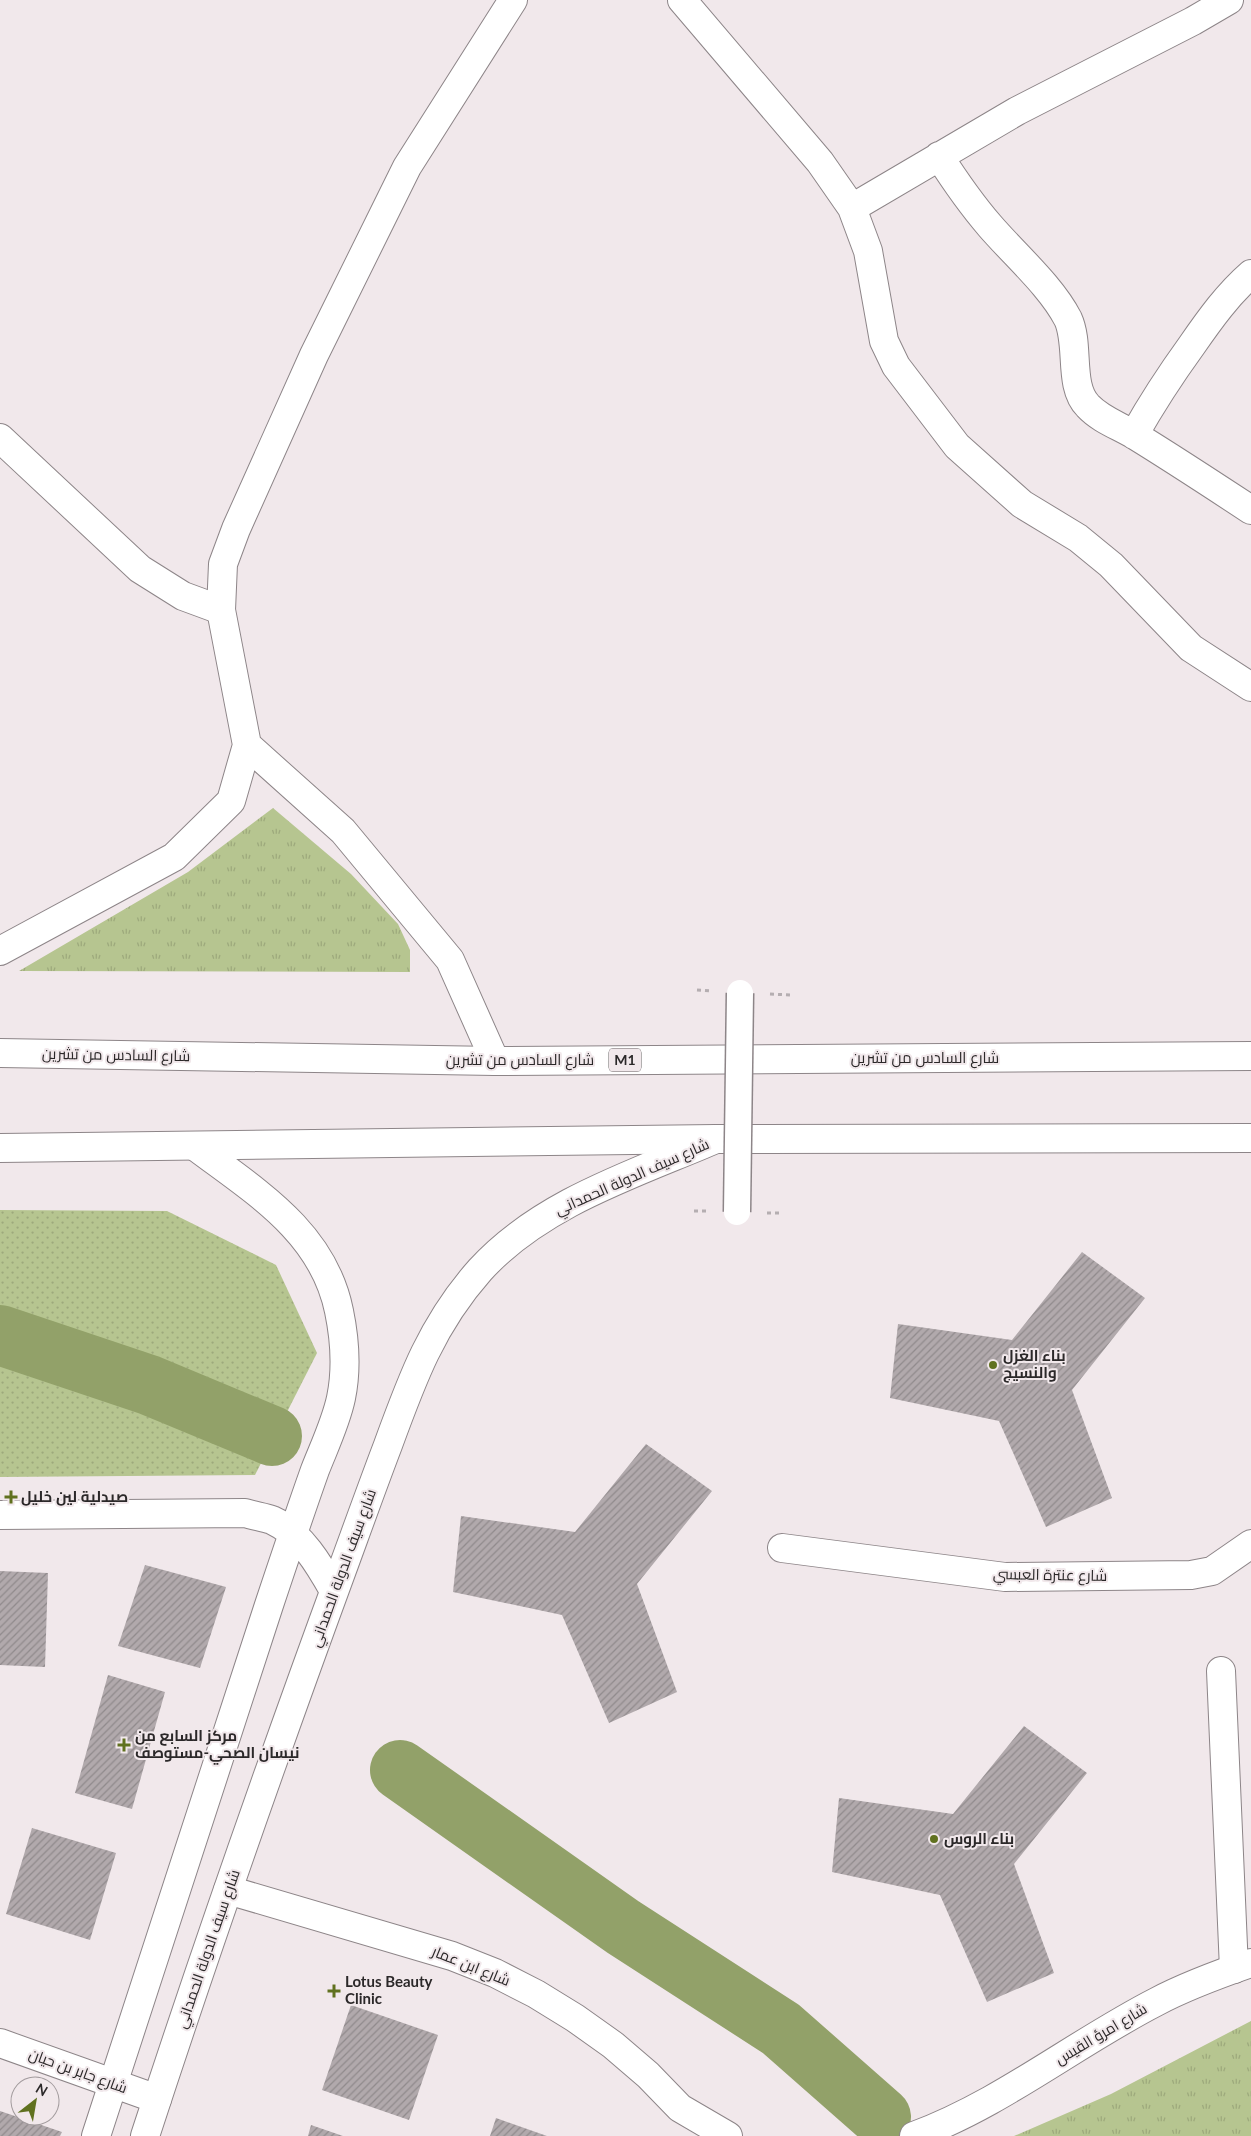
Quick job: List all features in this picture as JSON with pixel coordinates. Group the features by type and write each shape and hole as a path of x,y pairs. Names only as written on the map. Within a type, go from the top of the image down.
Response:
{"main road":[{"path":"0,951 174,857 231,801 247,745 221,610 223,564 236,529 314,355 407,166 513,0"},
{"path":"682,0 820,162 852,208 868,251 884,341 896,366 957,446 1022,504 1078,538 1111,565 1191,648 1251,687"},
{"path":"852,208 1017,111 1185,26 1229,0"},
{"path":"939,156 962,192 990,227 1045,286 1068,320 1074,340 1078,390 1087,405 1102,418 1134,435 1251,510"},
{"path":"1134,435 1156,395 1207,324 1233,289 1251,274"},
{"path":"0,438 140,569 183,596 221,610"},
{"path":"247,745 343,831 450,960 495,1061"},
{"name":"شارع السادس من تشرين","path":"0,1053 495,1061 1251,1056"},
{"path":"0,1148 716,1139 1251,1138"},
{"name":"شارع سيف الدولة الحمداني","path":"145,2136 228,1890 334,1591 421,1357 438,1326 476,1276 508,1244 536,1222 567,1204 716,1139"},
{"path":"96,2136 292,1534 341,1401 345,1370 344,1338 339,1308 328,1278 314,1250 295,1225 272,1203 196,1147"},
{"path":"0,1515 245,1513 273,1521 292,1534 318,1563 334,1591"},
{"name":"شارع عنترة العبسي","path":"782,1548 1005,1577 1191,1576 1212,1572 1251,1544"},
{"path":"1221,1671 1243,1966"},
{"name":"شارع ابن عمار","path":"228,1890 452,1956 495,1973 536,1994 605,2040 648,2075 680,2108 728,2136"},
{"name":"شارع امرؤ القيس","path":"914,2136 950,2127 1156,2002 1194,1984 1243,1966"},
{"name":"شارع جابر بن حيان","path":"0,2043 157,2099"},
{"name":"شارع ابن عمار","path":"680,2108 693,2136"}],"street":[{"path":"737,1212 740,992"}],"green space":[{"path":"273,808 351,874 398,924 410,950 410,972 19,971 188,872"},
{"path":"0,1210 167,1211 276,1265 317,1353 255,1475 0,1477"},
{"path":"1251,2021 1251,2136 1014,2136 1111,2094"}],"building":[{"name":"بناء الغزل والنسيج","path":"1082,1252 1145,1298 1072,1390 1112,1498 1046,1527 999,1421 890,1398 898,1324 1012,1340"},
{"path":"646,1444 712,1491 637,1584 677,1692 609,1723 562,1615 453,1592 461,1516 575,1532"},
{"path":"145,1565 226,1587 200,1668 118,1646"},
{"path":"0,1571 48,1573 45,1667 0,1665"},
{"path":"108,1675 165,1692 132,1809 75,1793"},
{"name":"بناء الروس","path":"1024,1726 1087,1773 1014,1864 1054,1973 987,2002 940,1895 832,1872 839,1798 953,1814"},
{"path":"32,1828 116,1853 90,1940 6,1914"},
{"path":"351,2005 438,2035 409,2120 322,2090"},
{"path":"0,2111 10,2114 10,2126 44,2126 62,2132 60,2136 0,2136"},
{"path":"496,2118 547,2136 490,2136"},
{"path":"311,2125 343,2136 308,2136"}],"waterway":[{"path":"0,1335 149,1385 272,1436"},
{"path":"400,1770 623,1927 781,2029 881,2117"}],"place":[{"name":"بناء الغزل والنسيج","path":"993,1365"},
{"name":"صيدلية لين خليل","path":"11,1497"},
{"name":"مركز السابع من نيسان الصحي-مستوصف","path":"124,1745"},
{"name":"بناء الروس","path":"934,1839"},
{"name":"Lotus Beauty Clinic","path":"334,1991"}]}
